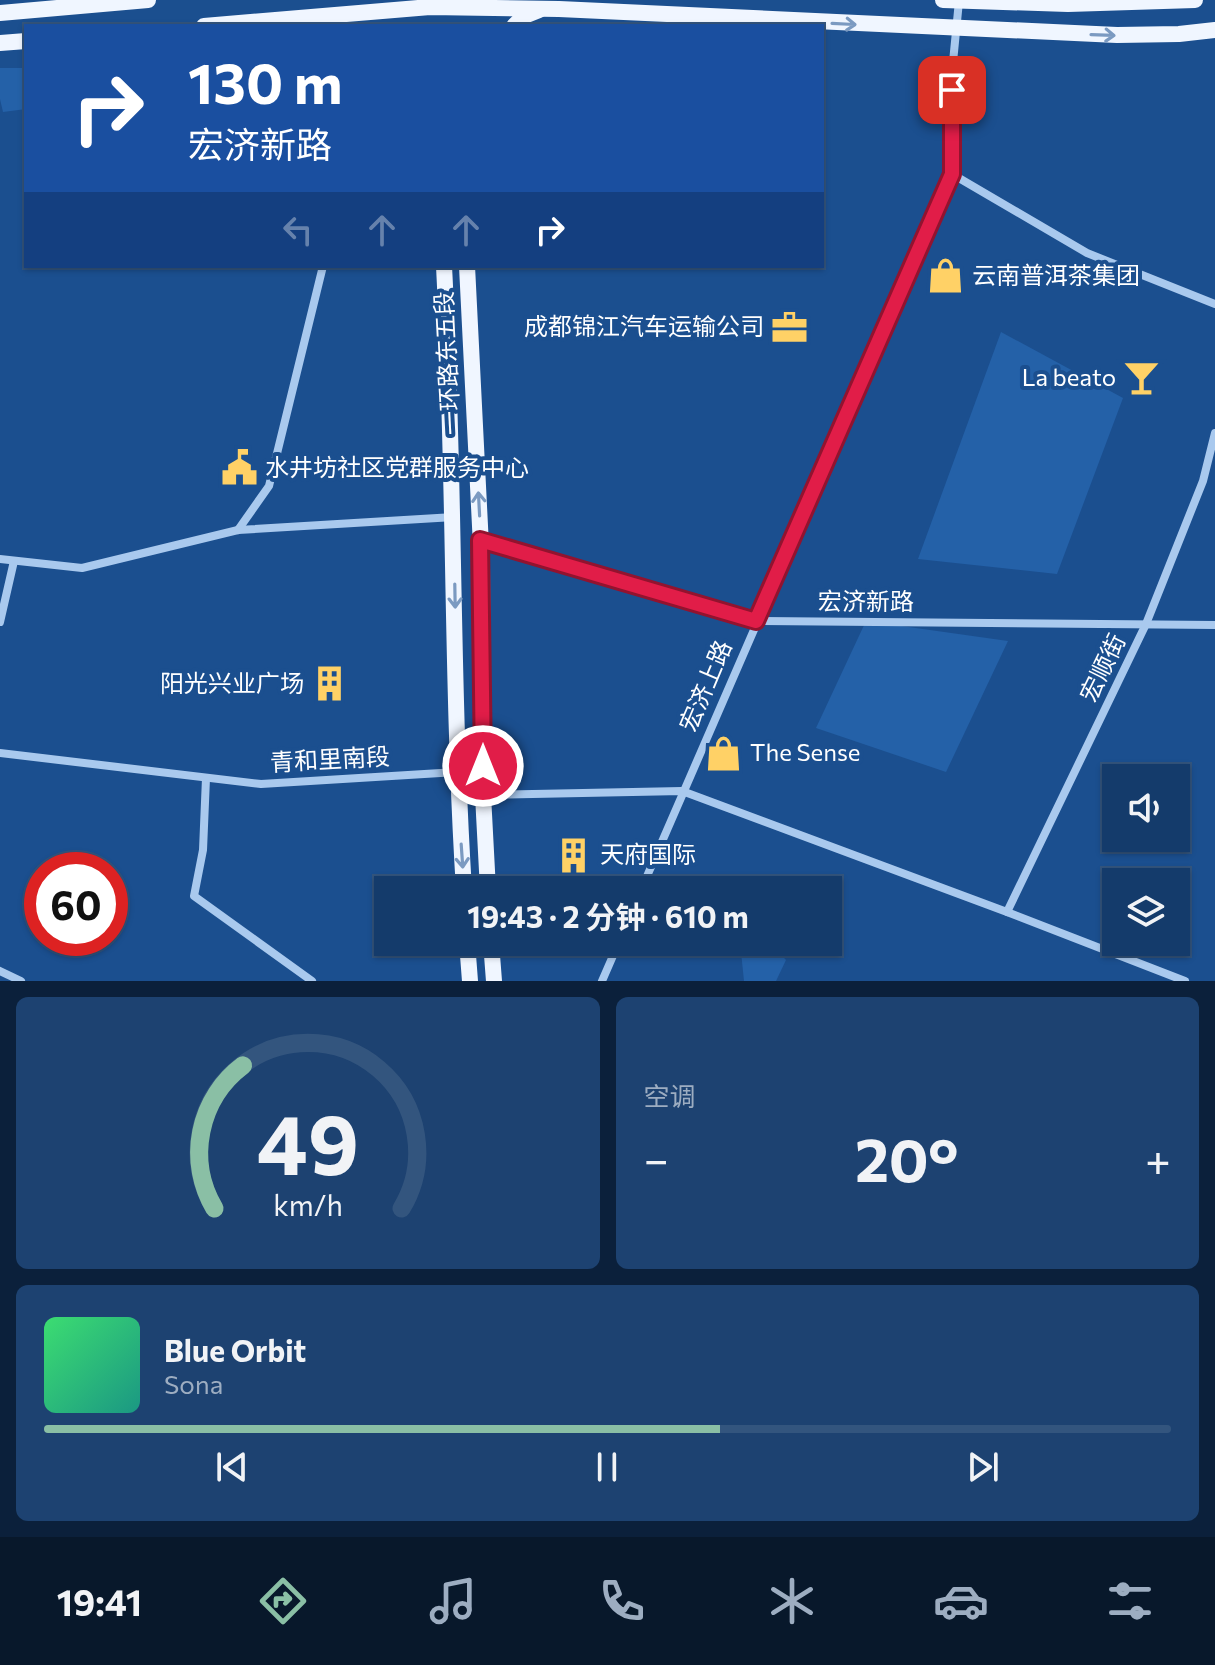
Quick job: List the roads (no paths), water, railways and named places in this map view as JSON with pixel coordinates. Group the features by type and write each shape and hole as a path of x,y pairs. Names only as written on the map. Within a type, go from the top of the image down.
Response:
{"main road":[{"path":"0,13 58,4 148,0"},
{"path":"943,0 1068,4 1195,0"},
{"path":"240,24 349,18 430,4 457,4 1117,35 1215,30"},
{"path":"430,4 431,24"},
{"path":"457,4 458,24"},
{"path":"516,24 524,16 542,9"},
{"path":"349,18 370,20 375,24"},
{"path":"0,43 24,41"},
{"path":"444,268 454,517 457,772 463,876"},
{"name":"一环路东五段","path":"467,268 480,540 483,795 487,876"},
{"path":"468,956 470,981"},
{"path":"492,956 494,981"}],"street":[{"name":"宏济上路","path":"647,876 952,174 955,29 959,1"},
{"path":"952,174 1087,253 1215,304"},
{"path":"238,530 269,486 323,268"},
{"name":"宏顺街","path":"1007,912 1146,624 1203,481 1215,433"},
{"path":"0,559 82,568 238,530 454,517"},
{"name":"宏济新路","path":"480,540 756,621 1215,625"},
{"path":"0,622 14,561"},
{"name":"青和里南段","path":"0,753 261,784 457,772"},
{"path":"206,778 203,850 194,896 312,981"},
{"path":"483,795 682,791 1185,981"},
{"path":"602,981 613,956"},
{"path":"0,971 21,981"}],"place":[{"name":"云南普洱茶集团","path":"946,276"},
{"name":"成都锦江汽车运输公司","path":"790,327"},
{"name":"La beato","path":"1142,378"},
{"name":"水井坊社区党群服务中心","path":"239,468"},
{"name":"阳光兴业广场","path":"330,684"},
{"name":"The Sense","path":"724,753"},
{"name":"天府国际","path":"574,855"}]}
